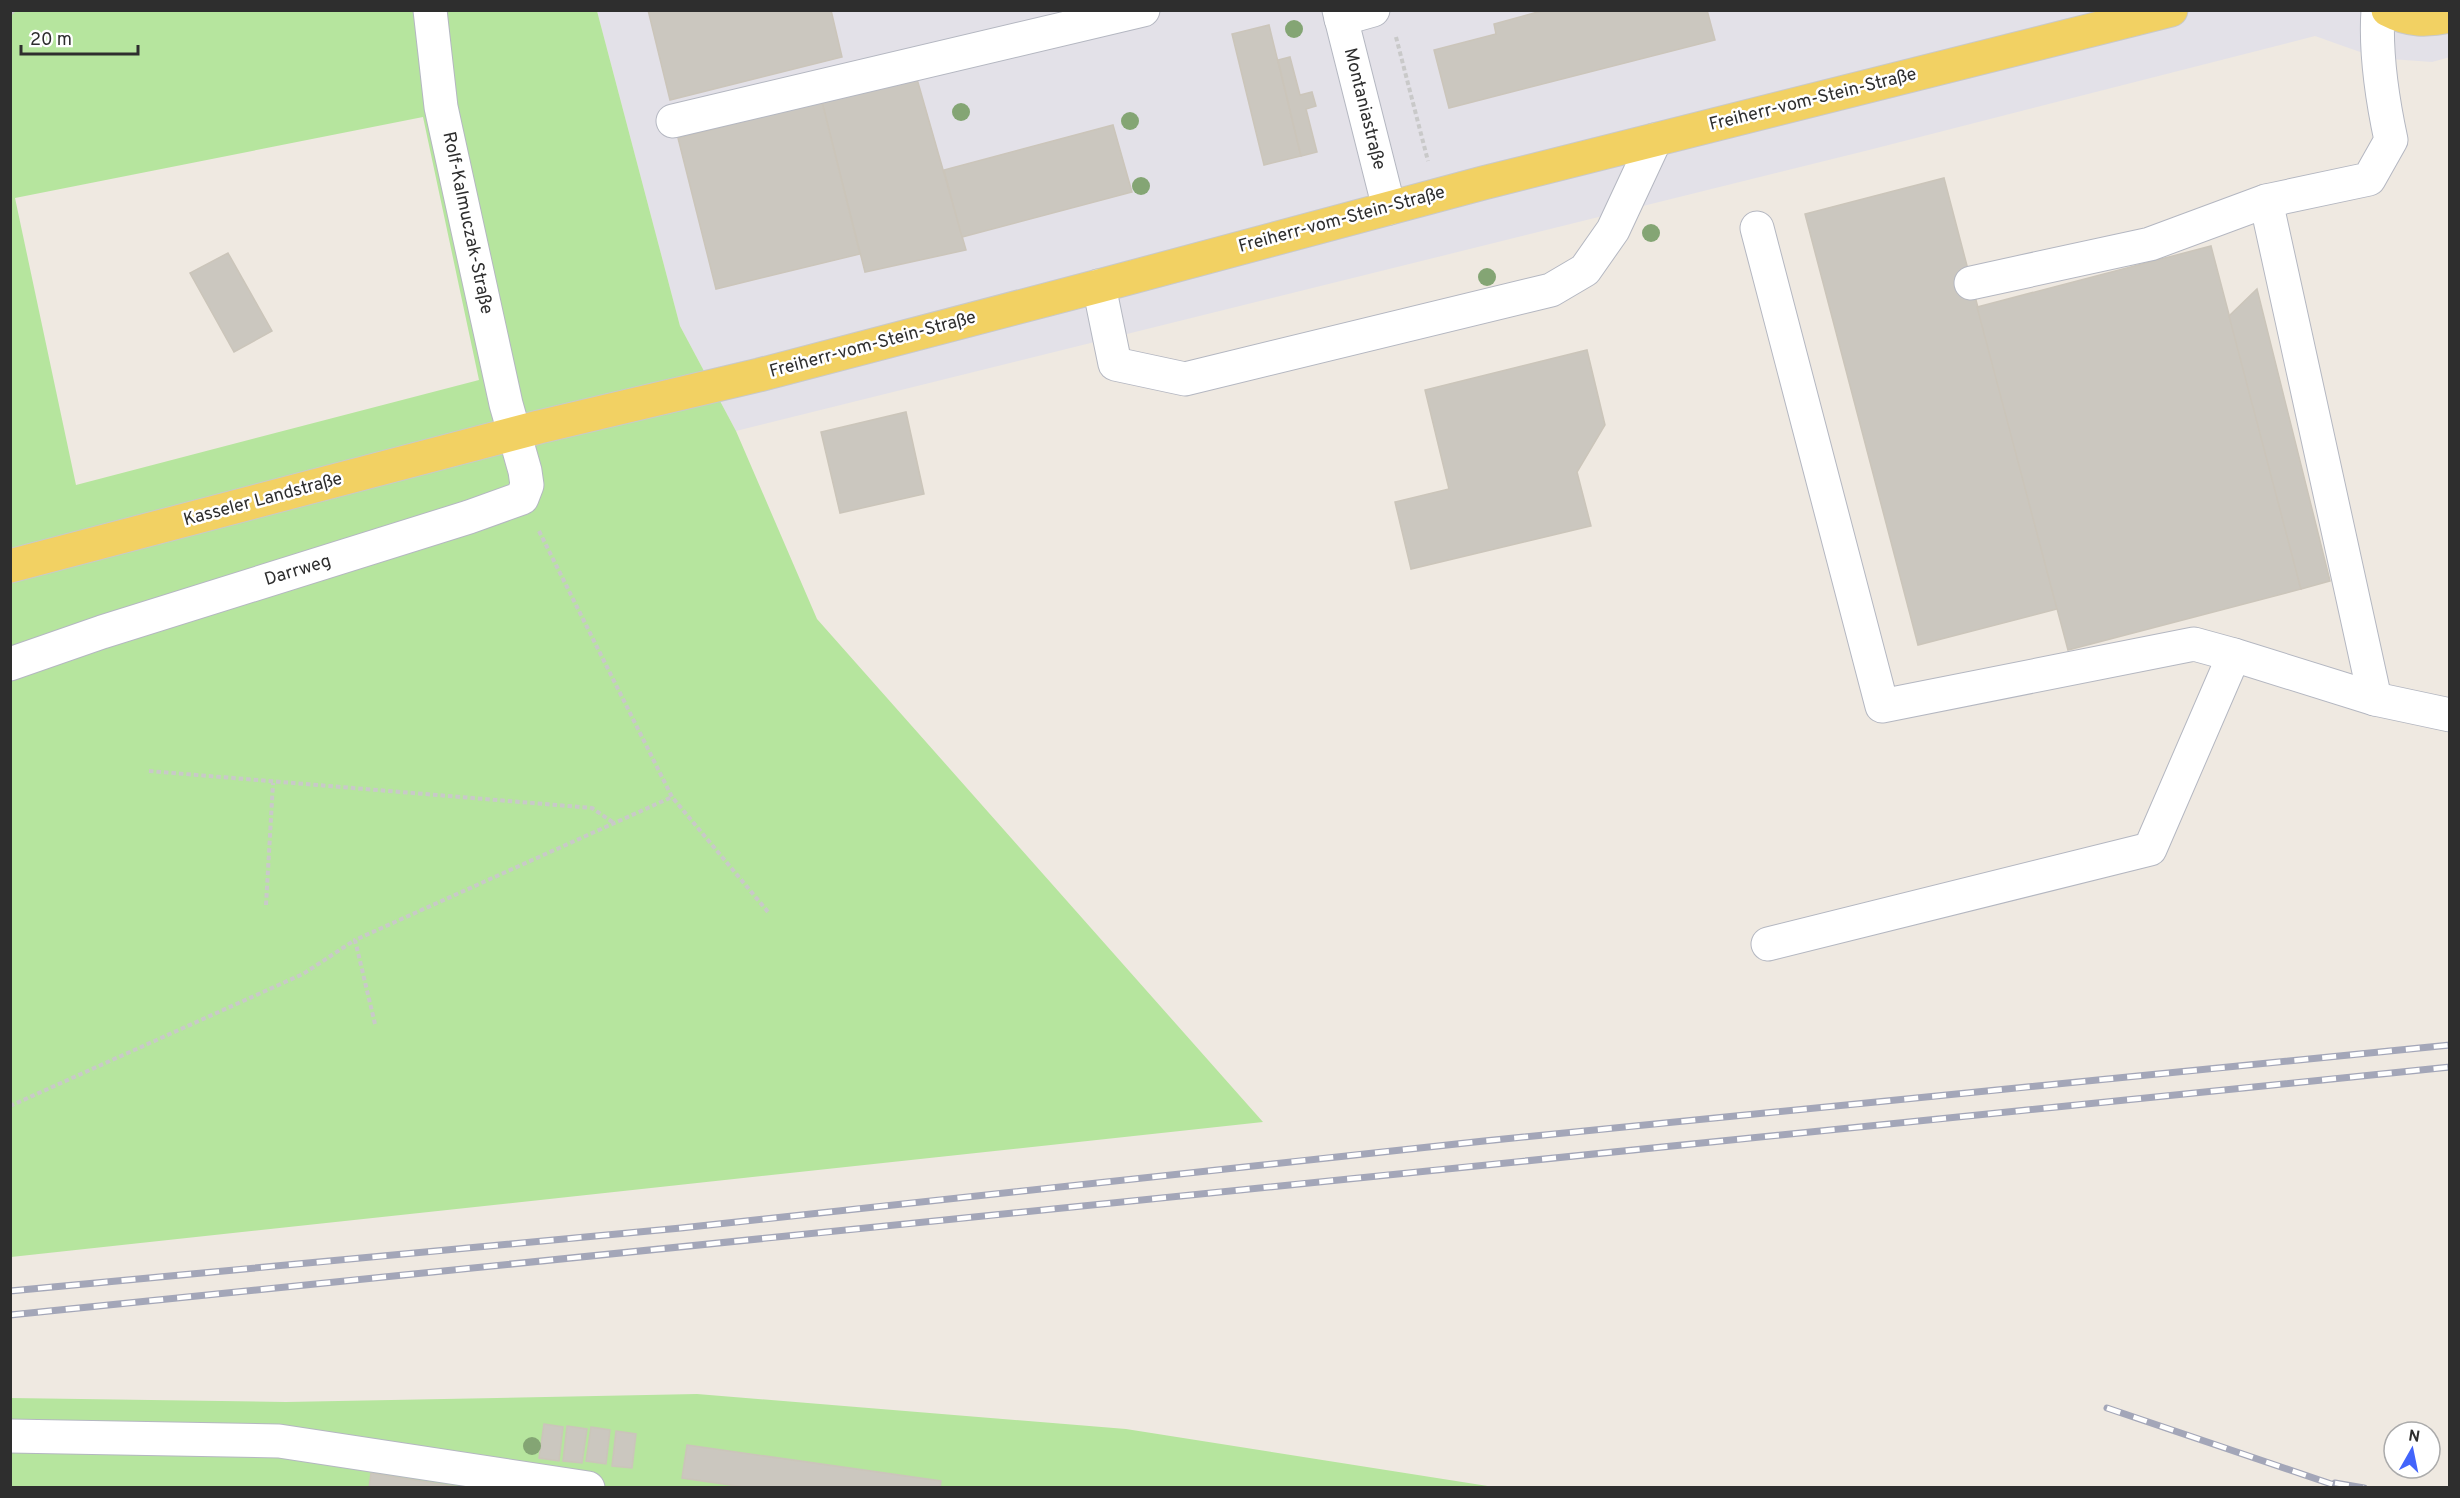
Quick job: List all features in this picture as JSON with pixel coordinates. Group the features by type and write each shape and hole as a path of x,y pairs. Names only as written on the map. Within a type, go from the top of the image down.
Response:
{"main road":[{"name":"Freiherr-vom-Stein-Straße","path":"515,434 771,372 1389,208 2171,10"},
{"path":"2388,10 2403,18 2430,20 2450,16"},
{"name":"Kasseler Landstraße","path":"10,566 515,434"}],"street":[{"name":"Rolf-Kalmuczak-Straße","path":"430,10 441,106 506,404 515,434"},
{"path":"673,121 1143,10"},
{"path":"1971,283 2150,244 2266,201 2369,179 2391,141 2384,105 2376,36 2378,10"},
{"path":"1340,15 1384,21"},
{"name":"Montaniastraße","path":"1340,15 1389,208"},
{"path":"1100,286 1115,364 1185,379 1551,290 1585,270 1613,230 1655,140"},
{"path":"2266,201 2374,699"},
{"path":"1757,228 1882,705 2194,644 2374,699 2450,715"},
{"path":"515,434 527,485 522,498"},
{"name":"Darrweg","path":"10,664 102,632 469,518 522,498"},
{"path":"1768,944 2150,849 2234,655"},
{"path":"10,1436 279,1441 588,1488"}],"path":[{"path":"10,14 15,10"},
{"path":"1384,21 1428,162"},
{"path":"522,498 672,797 768,912"},
{"path":"148,771 592,808 614,823"},
{"path":"266,905 273,783"},
{"path":"10,1106 303,974 355,940 672,797"},
{"path":"355,940 375,1024"}],"shaded area":[{"path":"2449,10 2450,57 2432,62 2377,58 2315,36 1869,150 736,431 680,326 597,11"}],"green space":[{"path":"10,11 597,11 680,326 736,431 817,619 1263,1122 11,1257","holes":["423,117 479,380 76,485 15,198"]},
{"path":"697,1394 1126,1429 1494,1487 11,1488 11,1398 286,1402"}],"building":[{"path":"648,10 831,10 842,57 670,100"},
{"path":"1545,10 1707,10 1715,40 1449,108 1434,50 1496,34 1494,24"},
{"path":"1269,25 1301,156 1264,165 1232,34"},
{"path":"1290,57 1300,95 1312,92 1316,106 1306,109 1317,152 1301,156 1278,60"},
{"path":"917,79 966,250 865,272 822,102"},
{"path":"822,102 860,254 716,289 678,138"},
{"path":"1113,125 1132,192 962,237 944,170"},
{"path":"1944,178 2057,609 1918,645 1805,214"},
{"path":"2211,246 2301,589 2068,650 1977,307"},
{"path":"228,253 272,331 234,352 190,273"},
{"path":"2257,289 2330,581 2301,589 2229,316"},
{"path":"1587,350 1605,425 1577,472 1591,526 1411,569 1395,502 1449,489 1425,390"},
{"path":"906,412 924,494 840,513 821,432"},
{"path":"544,1424 563,1427 559,1461 539,1458"},
{"path":"567,1426 587,1429 582,1463 563,1461"},
{"path":"591,1427 610,1430 606,1464 586,1461"},
{"path":"616,1431 636,1434 632,1468 612,1466"},
{"path":"687,1445 941,1481 940,1488 751,1488 682,1478"},
{"path":"371,1473 465,1488 369,1488"}],"railway":[{"path":"10,1291 681,1228 1484,1141 2450,1045"},
{"path":"10,1315 2450,1067"},
{"path":"2107,1408 2343,1488"},
{"path":"2335,1483 2364,1488"}]}
